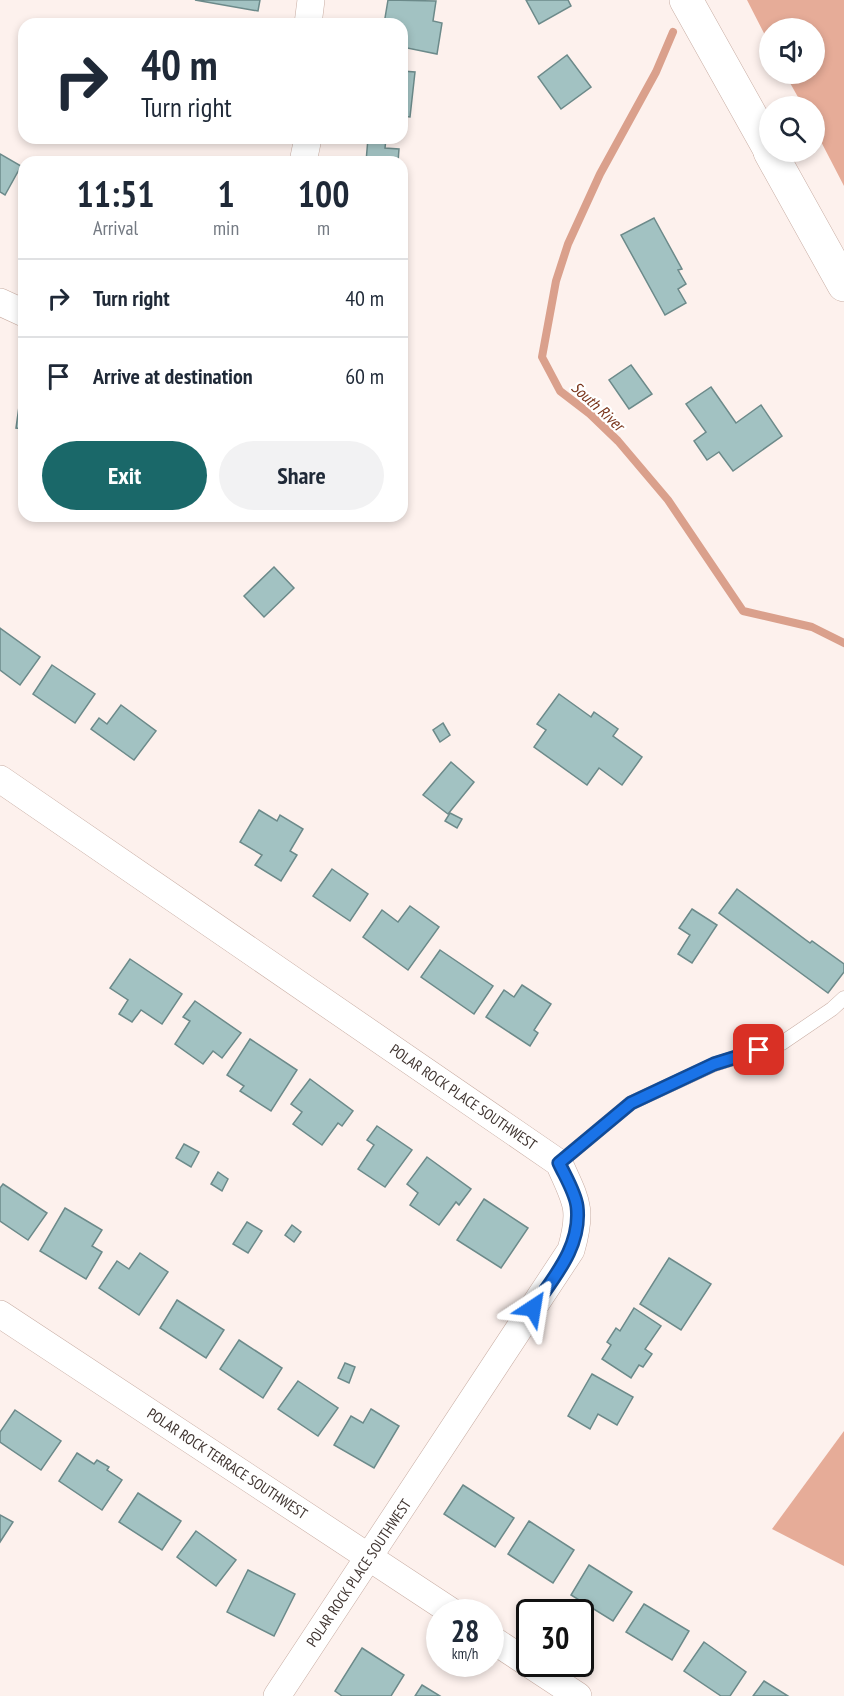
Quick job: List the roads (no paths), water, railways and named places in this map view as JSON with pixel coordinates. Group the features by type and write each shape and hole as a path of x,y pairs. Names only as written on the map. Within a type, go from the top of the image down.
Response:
{"street":[{"path":"309,18 311,0"},
{"path":"686,0 759,131"},
{"path":"776,162 844,285"},
{"path":"0,302 18,310"},
{"name":"POLAR ROCK PLACE SOUTHWEST","path":"0,779 559,1163 577,1204 577,1228 571,1250 277,1696"},
{"name":"POLAR ROCK TERRACE SOUTHWEST","path":"0,1314 432,1599"},
{"path":"504,1647 578,1696"}],"lane":[{"path":"559,1163 631,1103 714,1064 782,1043 832,1009 844,998"}],"waterway":[{"name":"South River","path":"673,32 656,72 600,174 568,244 556,281 542,357 560,391 590,414 618,441 668,500 743,611 812,627 844,643"}]}
